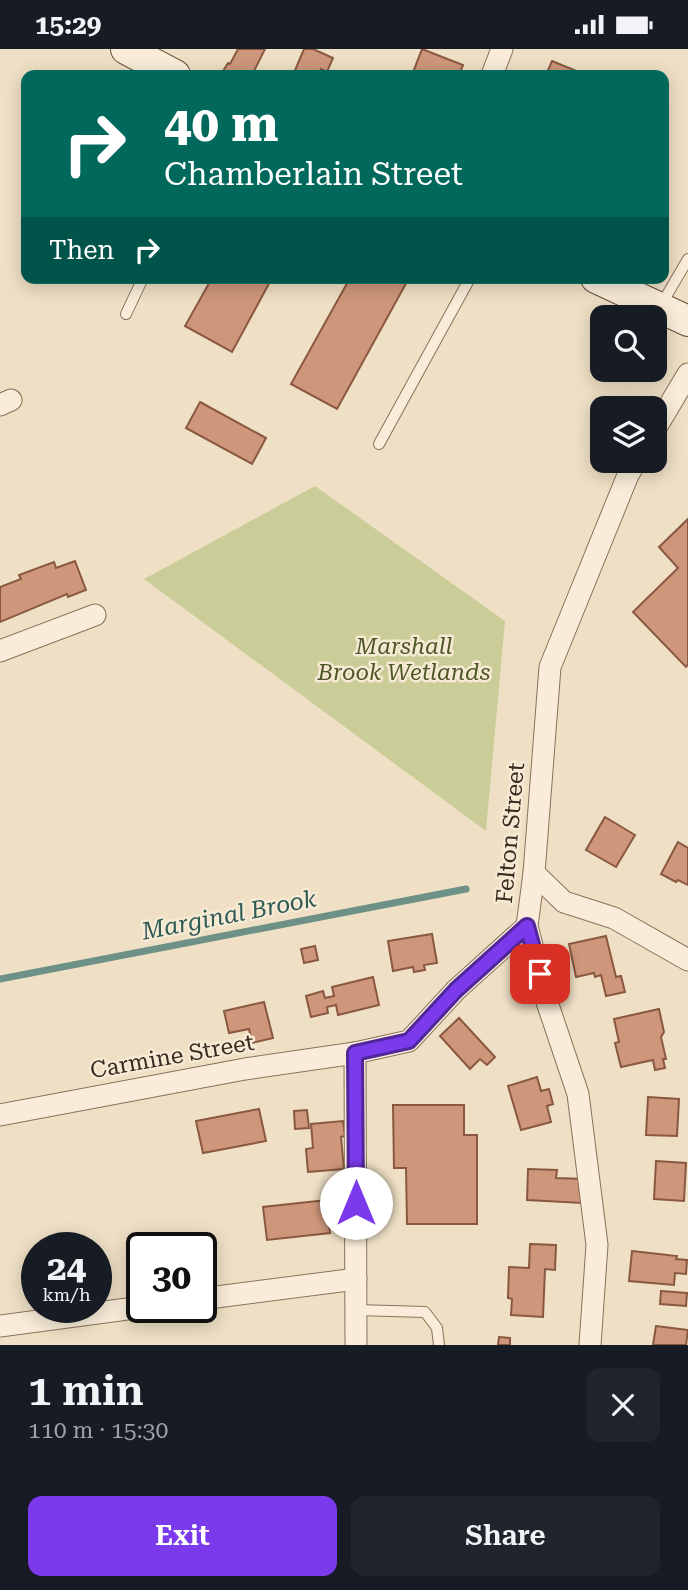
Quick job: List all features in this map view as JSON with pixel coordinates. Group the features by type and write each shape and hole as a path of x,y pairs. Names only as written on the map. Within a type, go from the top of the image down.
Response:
{"street":[{"path":"126,49 166,70"},
{"path":"494,70 502,49"},
{"path":"609,284 654,305"},
{"path":"667,311 688,321"},
{"path":"667,409 688,374"},
{"name":"Felton Street","path":"590,1345 597,1245 578,1094 546,999 527,926 534,873 550,667 629,473"},
{"path":"0,651 95,615"},
{"path":"534,873 564,902 614,918 688,960"},
{"name":"Carmine Street","path":"0,1115 245,1069 355,1053 409,1041 456,990 527,926"},
{"path":"355,1053 356,1345"},
{"path":"217,1297 356,1279"},
{"path":"0,1325 126,1309"}],"lane":[{"path":"662,305 686,266"},
{"path":"126,314 140,284"},
{"path":"379,444 467,284"},
{"path":"356,1310 425,1312 437,1328 439,1345"}],"green space":[{"name":"Marshall Brook Wetlands","path":"315,486 505,621 486,831 144,579"}],"building":[{"path":"238,49 265,49 254,70 224,70"},
{"path":"304,49 313,49 333,58 328,70 295,70"},
{"path":"422,49 463,65 461,70 414,70"},
{"path":"552,61 574,70 548,70"},
{"path":"209,284 269,284 232,352 185,326"},
{"path":"347,284 406,284 337,409 291,384"},
{"path":"200,402 266,438 252,464 186,428"},
{"path":"688,519 686,667 633,612 678,568 659,547"},
{"path":"75,561 86,590 68,597 67,594 0,622 0,587 21,579 19,575 54,562 56,568"},
{"path":"605,817 635,835 616,867 586,850"},
{"path":"678,842 688,848 688,885 661,874"},
{"path":"432,934 437,963 424,965 425,970 414,972 413,967 393,971 388,941"},
{"path":"606,936 616,977 621,976 625,992 606,996 601,975 595,977 594,973 576,977 569,944"},
{"path":"315,946 318,960 304,963 301,949"},
{"path":"373,977 379,1005 338,1015 336,1005 327,1007 328,1013 311,1017 306,996 323,991 325,998 334,996 332,987"},
{"path":"264,1002 273,1038 252,1043 249,1029 229,1033 224,1011"},
{"path":"659,1009 664,1032 661,1037 666,1059 663,1059 665,1068 655,1070 653,1060 621,1067 615,1043 619,1042 614,1019"},
{"path":"459,1018 495,1057 487,1065 480,1059 470,1069 440,1036"},
{"path":"537,1077 541,1091 549,1089 553,1104 547,1106 551,1122 521,1130 508,1086"},
{"path":"648,1097 679,1099 677,1136 646,1135"},
{"path":"393,1105 464,1105 464,1135 477,1135 477,1224 407,1224 406,1168 394,1168"},
{"path":"259,1109 266,1141 203,1153 196,1121"},
{"path":"307,1110 309,1128 295,1129 294,1111"},
{"path":"343,1121 345,1136 341,1137 344,1169 308,1172 306,1149 313,1148 311,1124"},
{"path":"656,1161 686,1163 684,1201 654,1199"},
{"path":"528,1169 557,1170 556,1178 584,1179 582,1203 527,1200"},
{"path":"326,1200 330,1233 267,1240 263,1207"},
{"path":"530,1244 556,1245 555,1270 545,1269 543,1317 511,1315 512,1299 508,1298 509,1267 529,1268"},
{"path":"632,1251 677,1256 676,1259 687,1260 686,1274 675,1273 674,1285 629,1281"},
{"path":"661,1291 687,1293 686,1306 660,1304"},
{"path":"656,1326 688,1330 686,1345 653,1345"},
{"path":"499,1337 510,1338 510,1345 498,1345"}],"waterway":[{"name":"Marginal Brook","path":"0,979 466,889"}],"route":[{"path":"356,1203 355,1053 409,1041 456,990 527,926 540,974"}]}
